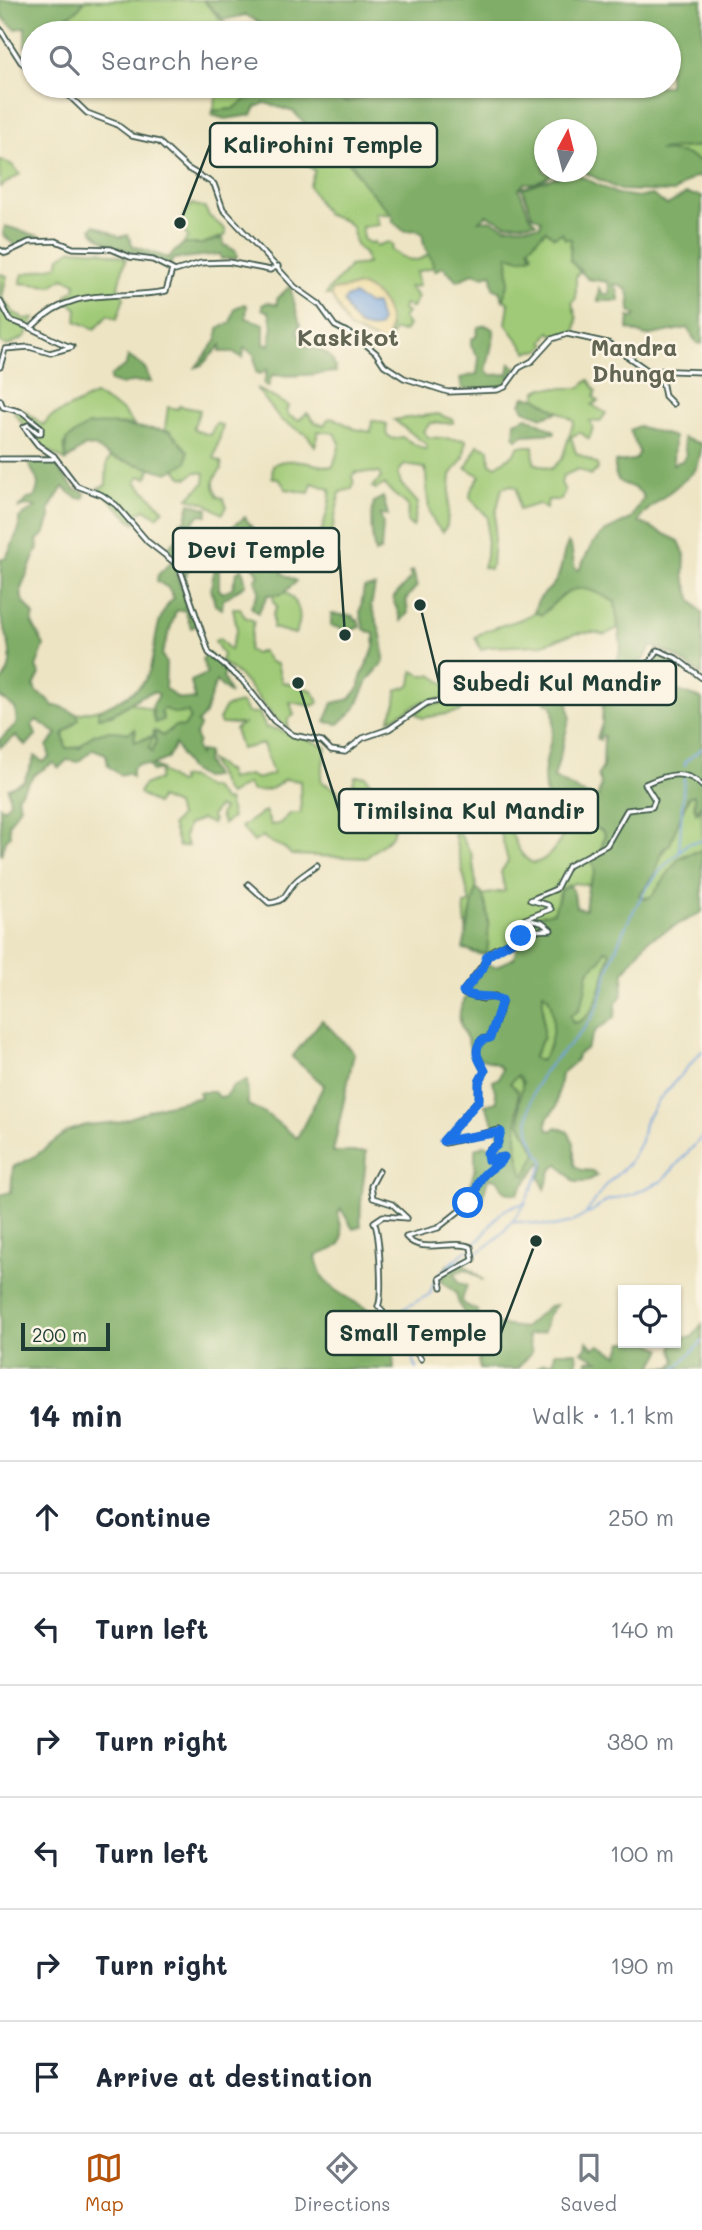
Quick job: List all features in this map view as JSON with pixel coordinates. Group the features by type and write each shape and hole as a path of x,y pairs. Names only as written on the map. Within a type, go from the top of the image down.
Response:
{"street":[{"path":"0,29 21,62"},
{"path":"72,98 87,113 116,124 132,136 159,142 187,167 214,184 223,209 302,293 319,304 335,326 357,337 392,371 448,392 505,387 519,369 562,334 608,343 642,368 702,372"},
{"path":"0,250 6,253 29,242 56,241 73,248 111,249 153,260 180,271 201,263 228,262 270,270 278,266"},
{"path":"33,326 54,308 77,299 166,290 172,270"},
{"path":"0,301 11,321 33,326 50,338 72,347 50,353 29,346 5,349 0,367"},
{"path":"660,370 665,396 673,404"},
{"path":"0,400 3,407 22,412 41,426 41,433 28,425 24,427 38,445 54,456 77,486 102,495 116,505 148,542 179,566 209,653 242,680 274,721 293,735 321,741 336,752 345,752 363,738 388,729 428,703 453,699 461,692 471,692 482,698 514,684 539,682 608,688 619,678 650,662 657,650 669,654 702,678"},
{"path":"0,459 54,456"},
{"path":"442,1287 440,1278 473,1259 474,1252 471,1247 447,1243 431,1246 416,1244 407,1237 438,1228 473,1200 480,1179 504,1157 488,1160 488,1151 498,1143 499,1130 443,1141 479,1100 479,1082 485,1071 475,1055 477,1045 490,1038 502,1003 495,996 483,999 464,995 464,990 494,949 515,941 526,931 551,930 542,923 525,919 551,909 548,905 530,900 556,889 568,866 607,845 627,810 652,807 655,800 645,784 679,774 694,778 702,786"},
{"path":"248,884 270,903 276,903 287,896 294,883 317,865"},
{"path":"379,1171 371,1186 373,1198 392,1204 407,1218 383,1216 374,1222 378,1229 377,1268 382,1298 378,1306 385,1312 389,1335 392,1338 404,1336 421,1359"}],"green space":[{"path":"0,0 85,0 76,11 59,21 21,21 21,28 16,29 2,14"},
{"path":"85,0 203,0 222,21 60,21 76,11"},
{"path":"203,0 702,0 702,146 659,150 685,154 702,162 702,176 692,178 674,192 620,190 597,178 597,119 534,119 534,182 537,182 525,183 519,189 529,214 536,223 506,224 487,215 479,221 490,220 505,227 540,226 541,220 532,215 522,188 541,182 592,182 617,194 639,197 652,195 667,205 686,194 702,196 702,344 697,343 687,328 646,336 628,329 629,317 634,318 636,315 630,311 627,290 613,284 618,291 619,301 598,301 599,288 604,295 610,294 608,282 588,279 570,260 571,239 565,239 562,233 554,237 546,230 529,247 532,256 520,259 508,255 509,281 503,300 499,291 493,288 492,274 482,276 473,273 458,281 443,267 434,271 423,234 416,230 404,231 393,222 392,215 362,182 350,160 331,139 307,126 294,112 265,103 256,107 252,115 225,119 212,115 213,111 233,109 249,98 339,98 346,102 360,98 681,98 681,21 256,21 246,15 224,20"},
{"path":"216,98 249,98 233,109 213,111"},
{"path":"339,98 360,98 346,102"},
{"path":"307,126 334,144 392,215 375,213 379,225 362,227 363,239 369,243 374,242 376,246 388,242 393,245 391,250 410,260 419,260 428,254 434,261 434,267 416,272 419,286 409,287 418,297 412,308 405,304 402,309 407,313 403,318 408,325 404,332 395,330 388,342 391,327 357,286 333,290 331,295 326,295 349,266 367,264 365,255 356,245 352,227 345,221 326,214 309,186 315,171 300,159 301,152 292,143"},
{"path":"702,146 702,162 685,154 659,150"},
{"path":"0,160 11,164 20,174 0,187"},
{"path":"192,204 205,208 209,216 225,229 226,235 202,244 183,244 188,237 178,224"},
{"path":"95,225 120,237 128,235 133,246 168,258 183,244 202,244 223,238 224,245 236,251 237,256 235,259 221,259 220,254 173,259 170,266 118,248 91,229"},
{"path":"5,226 48,239 28,240 15,246 3,234"},
{"path":"545,230 556,235 562,233 571,239 570,260 580,272 576,276 576,298 572,303 577,319 575,333 555,336 550,332 543,342 546,344 540,350 527,352 506,324 509,304 504,299 509,281 507,257 509,254 520,259 533,254 529,247"},
{"path":"72,249 101,251 126,258 118,286 124,298 117,319 108,315 95,329 76,321 77,309 67,300 67,295 75,290 76,283 63,278 52,286 20,283 23,274 58,266 60,257"},
{"path":"0,274 7,276 2,298 13,312 25,319 34,318 25,337 7,346 0,342"},
{"path":"290,286 300,325 297,331 307,347 323,351 330,357 336,372 272,375 268,387 264,384 267,370 260,374 256,372 254,354 244,348 243,358 233,352 220,352 221,345 202,365 196,367 217,340 218,328 231,323 235,308 244,304 247,305 246,318 264,324 264,344 269,345 273,327 269,312 262,309 262,305 268,302 277,305 277,299"},
{"path":"486,325 494,330 494,335 486,371 492,375 508,374 510,363 517,368 504,386 462,390 460,378 477,374 479,358 471,346 471,339 476,337 478,327"},
{"path":"128,356 145,368 151,382 130,382 122,385 110,381 110,376 126,365"},
{"path":"589,380 596,391 594,397 598,401 592,405 606,413 600,422 590,421 593,428 589,439 580,432 571,437 576,453 597,464 598,469 591,475 578,469 563,476 561,483 565,491 561,500 548,500 546,509 538,504 519,510 517,488 511,485 502,488 496,513 492,564 490,569 483,567 488,517 470,498 471,490 480,476 466,468 478,445 489,449 490,464 496,466 514,454 519,446 533,446 534,463 551,469 562,459 574,421 536,398 537,391 543,388 579,388"},
{"path":"256,388 289,406 286,410 289,416 299,420 307,413 316,423 324,425 328,419 334,418 355,429 371,432 372,420 387,424 386,434 393,439 402,437 425,450 427,445 394,420 438,414 453,420 453,423 431,423 423,431 428,437 466,440 464,457 451,475 447,525 443,532 430,511 425,468 404,465 398,473 401,484 418,503 413,527 407,522 408,506 405,503 385,484 376,489 372,487 381,478 379,473 356,472 352,476 352,489 340,492 331,538 319,547 330,489 312,483 309,493 286,489 280,480 272,477 273,465 294,461 333,467 340,443 334,433 318,431 315,446 307,435 281,420"},
{"path":"95,395 123,411 134,425 109,424 64,444 66,461 40,445 14,413 18,410 25,411 43,425 50,417"},
{"path":"524,397 536,398 558,412 543,417 524,410 521,404"},
{"path":"179,406 200,410 194,430 210,435 216,423 223,426 214,458 221,462 222,469 216,475 214,485 218,497 223,498 227,507 222,514 205,503 188,498 204,483 205,473 195,472 188,478 182,477 175,468 179,467 178,445 174,436 165,429 168,407 178,409"},
{"path":"527,417 555,433 524,435 517,439 514,437 515,422"},
{"path":"109,424 170,431 188,451 187,462 168,473 111,457 95,447 85,446 66,461 66,440 88,425"},
{"path":"638,426 674,437 673,464 682,461 686,455 683,438 702,444 695,470 647,511 639,522 679,541 685,555 684,576 692,601 702,613 702,675 674,655 651,646 644,660 614,674 621,646 615,602 592,591 575,589 560,597 542,615 534,612 539,600 556,580 568,543 571,546 575,569 579,570 592,544 604,532 631,519 644,497 640,491 620,482 615,472 615,462 635,460 639,452 630,430"},
{"path":"111,457 150,468 147,478 139,476 136,482 164,510 157,517 145,509 137,513 135,524 98,488 106,485 107,463"},
{"path":"28,460 53,461 74,489 85,493 84,498 77,498 63,487 49,509 50,517 44,535 37,540 38,547 21,589 22,599 34,615 32,623 44,645 36,668 40,674 34,686 36,692 53,706 60,706 77,714 79,719 63,734 66,748 80,748 89,737 101,732 129,733 135,729 134,742 153,737 149,749 152,752 156,742 154,731 163,736 175,726 184,727 190,718 188,712 175,714 164,708 161,712 163,720 155,723 152,706 159,695 155,692 140,697 114,713 98,717 98,711 131,693 147,677 161,619 174,598 168,588 157,581 158,575 172,561 185,599 198,625 191,628 185,610 176,611 162,654 166,664 165,688 177,698 195,700 191,681 207,674 202,659 208,654 226,669 223,677 230,694 216,681 205,714 197,723 200,726 195,736 198,741 196,747 199,755 200,751 208,752 206,761 214,777 203,778 189,769 175,744 167,759 152,765 161,769 152,771 149,765 138,764 132,769 132,777 127,773 120,775 108,766 106,754 93,749 78,762 67,760 59,768 53,763 34,775 17,797 20,806 9,824 10,836 5,841 1,855 0,806 4,809 10,802 8,788 24,781 35,756 43,762 50,757 47,746 57,734 37,720 32,724 36,735 26,746 16,736 0,747 0,740 17,723 15,708 0,697 0,682 9,668 10,650 0,615 0,560 6,558 19,529 19,518 36,507 27,505 18,509 28,499 34,498 37,491 38,481"},
{"path":"383,497 388,515 380,515 383,524 381,550 375,553 372,508 374,502"},
{"path":"190,503 208,509 207,515 200,514 189,527 190,539 197,545 184,581 181,565 168,553 170,545 177,539 181,521 185,522"},
{"path":"245,517 257,535 248,544 234,535 225,550 219,550 218,538"},
{"path":"253,548 266,561 278,561 298,553 308,557 303,566 291,563 284,566 282,573 296,581 295,583 282,594 268,595 258,613 251,607 259,591 255,579 259,575 251,562"},
{"path":"215,567 219,567 219,589 223,593 232,588 237,572 242,568 246,584 223,600 222,609 215,605 211,588"},
{"path":"413,571 417,586 406,599 408,613 401,621 393,598 411,578 409,572"},
{"path":"375,586 371,606 380,633 384,662 369,679 355,709 339,724 325,722 333,703 350,699 360,687 362,674 375,642 374,634 364,629 360,612 364,588"},
{"path":"577,587 589,588 615,602 618,628 605,635 593,632 574,634 540,645 488,647 481,650 475,637 534,612 542,614 557,598"},
{"path":"286,592 295,601 299,611 295,634 273,628 273,615 277,606 273,602 274,593"},
{"path":"233,608 240,608 245,617 254,621 248,650 255,654 262,651 270,662 277,664 282,682 311,690 318,699 318,703 312,706 290,702 294,715 288,719 288,728 278,721 240,676 221,661 223,655 215,641 219,638 230,650 237,629"},
{"path":"331,614 353,616 360,627 351,630 331,626"},
{"path":"658,653 676,662 669,682 672,689 702,699 702,804 696,813 694,795 688,797 670,844 662,850 653,878 639,895 645,899 652,896 679,858 702,850 702,912 648,940 624,972 622,995 616,1003 615,1017 595,1031 586,1049 578,1054 574,1063 561,1074 556,1107 547,1119 547,1129 551,1131 557,1127 568,1132 574,1143 574,1165 581,1170 593,1171 597,1176 586,1182 575,1182 558,1164 551,1171 545,1189 539,1177 545,1165 540,1163 517,1194 505,1192 497,1179 488,1178 482,1201 474,1209 470,1187 475,1168 475,1149 483,1145 498,1148 503,1143 485,1105 497,1102 493,1081 499,1078 502,1069 472,1052 461,1025 461,1008 484,964 496,967 514,958 519,940 513,929 514,921 554,912 561,890 569,885 574,893 576,907 585,910 588,887 595,872 592,860 600,853 605,835 601,830 566,822 560,807 547,798 544,773 554,717 552,705 547,704 541,685 572,688 567,697 570,717 554,778 587,795 598,797 601,784 598,775 603,767 604,736 601,735 600,740 597,738 602,724 603,701 612,695 614,685 624,678 624,688 633,691 638,681 650,677 649,667","holes":["605,950 609,951 610,955 594,1006 581,1020 573,1023 570,1016 582,1002 588,971 601,960","543,993 551,1004 553,1030 549,1048 540,1061 533,1058 543,1038","517,1076 523,1082 519,1102 521,1124 537,1154 525,1176 517,1148 518,1091 510,1083"]},
{"path":"546,658 570,668 568,674 554,677 553,682 514,681 482,695 461,690 447,699 424,701 389,720 396,703 397,690 411,685 413,671 421,675 431,675 451,688 456,687 467,674 474,673 485,682 520,679 529,672 537,674 537,668"},
{"path":"466,692 476,702 467,704 458,712 422,718 416,713 425,705 450,702"},
{"path":"130,702 152,710 153,719 163,716 161,712 164,708 175,714 188,712 190,719 184,727 175,726 163,736 153,732 156,743 152,752 149,749 152,736 134,742 134,730 129,733 107,732 74,748 66,748 63,734 79,719 77,714 104,708 98,711 98,717 112,715"},
{"path":"241,703 248,713 259,713 266,728 326,747 322,782 337,790 341,807 350,811 363,790 353,783 355,776 366,776 372,786 397,791 397,807 455,801 461,813 458,825 414,822 412,817 395,824 392,836 366,858 291,855 285,848 269,842 263,836 254,842 241,827 265,811 271,825 279,824 291,813 301,813 300,781 284,779 274,788 252,791 247,784 229,795 225,791 210,760 228,772 230,779 249,775 257,779 273,774 263,744 241,749 235,729 243,724 221,724 219,720 225,707"},
{"path":"160,770 177,783 181,782 180,778 189,777 207,788 212,787 224,801 228,800 232,818 223,824 220,815 223,809 218,807 211,817 214,820 212,824 201,819 188,825 184,837 188,846 179,847 172,825 179,817 176,805 160,798 156,804 139,793 143,785 159,779"},
{"path":"691,794 695,797 694,808 699,813 702,804 702,850 680,858 656,893 643,898 639,895 670,844 673,829"},
{"path":"503,822 522,854 533,863 545,858 556,847 566,822 601,830 605,835 600,853 592,862 595,871 591,882 589,885 574,883 561,892 557,919 515,947 490,955 478,954 468,950 464,904 470,903 454,834 458,831 472,855 477,891 481,895 505,891 501,872 508,861 499,826"},
{"path":"476,888 481,893 487,909 487,954 463,949"},
{"path":"605,950 610,951 610,955 599,996 588,1015 582,1021 573,1023 570,1016 580,1009 588,971 601,960"},
{"path":"543,993 552,1007 554,1027 549,1047 540,1061 533,1058 541,1043"},
{"path":"322,1020 354,1053 333,1152 366,1152 361,1226 353,1229 341,1209 338,1214 341,1242 333,1249 316,1255 318,1267 323,1277 338,1292 376,1315 382,1342 393,1355 394,1369 0,1369 0,1195 11,1192 13,1167 34,1157 68,1131 86,1125 119,1122 158,1107 201,1097 199,1092 214,1092 219,1097 226,1096 233,1086 247,1080 248,1105 265,1113 297,1138 324,1085 292,1057"},
{"path":"515,1076 520,1076 522,1081 521,1123 537,1154 526,1176 522,1173 517,1148 517,1089 510,1084"},
{"path":"461,1262 484,1281 465,1269 454,1273 459,1283 467,1285 462,1300 464,1304 478,1311 475,1327 480,1328 485,1323 524,1328 549,1306 556,1305 548,1315 544,1332 527,1335 532,1352 517,1369 480,1369 478,1360 482,1351 468,1329 467,1317 459,1305 456,1293 441,1281 447,1265"},
{"path":"702,1324 702,1368 642,1369 633,1363 627,1369 586,1368 587,1361 598,1360 581,1352 586,1348 587,1341 593,1348 599,1345 618,1355 621,1348 660,1348 652,1367 671,1367 676,1361 672,1348 681,1348 681,1338 692,1337"},
{"path":"555,1352 576,1352 575,1369 536,1369 543,1363 553,1363"}],"sand":[{"path":"362,286 383,302 389,318 386,345 349,328 331,295 333,290","holes":["375,304 379,327 359,326 345,305"]}],"water":[{"path":"354,295 368,304 376,304 381,322 378,328 360,326 349,314 344,302 347,297"}],"waterway":[{"path":"685,766 685,762 702,748"},
{"path":"404,1334 403,1309 430,1294 434,1283 445,1269 477,1253 497,1238 521,1209 533,1186 544,1162 529,1130 534,1092 548,1067 593,1016 615,951 637,904 657,875 679,853 684,778"},
{"path":"679,852 688,843 702,841"},
{"path":"514,1221 553,1226 573,1222 585,1215 605,1186 629,1163 641,1141 644,1123 658,1101 702,1051"},
{"path":"588,1214 608,1200 633,1194 662,1181 702,1137"},
{"path":"473,1245 500,1214 515,1205 526,1204"},
{"path":"449,1265 468,1249"},
{"path":"675,1369 702,1342"},
{"path":"407,1343 417,1369"}],"place":[{"name":"Kalirohini Temple","path":"180,223"},
{"name":"Subedi Kul Mandir","path":"420,605"},
{"name":"Devi Temple","path":"345,635"},
{"name":"Timilsina Kul Mandir","path":"298,683"},
{"name":"Small Temple","path":"536,1241"}],"district":[{"name":"Kaskikot","path":"348,336"},
{"name":"Mandra Dhunga","path":"634,360"}],"route":[{"path":"468,1203 473,1200 480,1179 504,1157 488,1160 487,1153 497,1145 501,1132 499,1130 482,1136 444,1143 443,1141 479,1100 479,1082 485,1071 475,1055 477,1045 490,1038 502,1000 495,996 480,999 464,995 463,992 483,968 487,956 494,949 521,936"}]}
